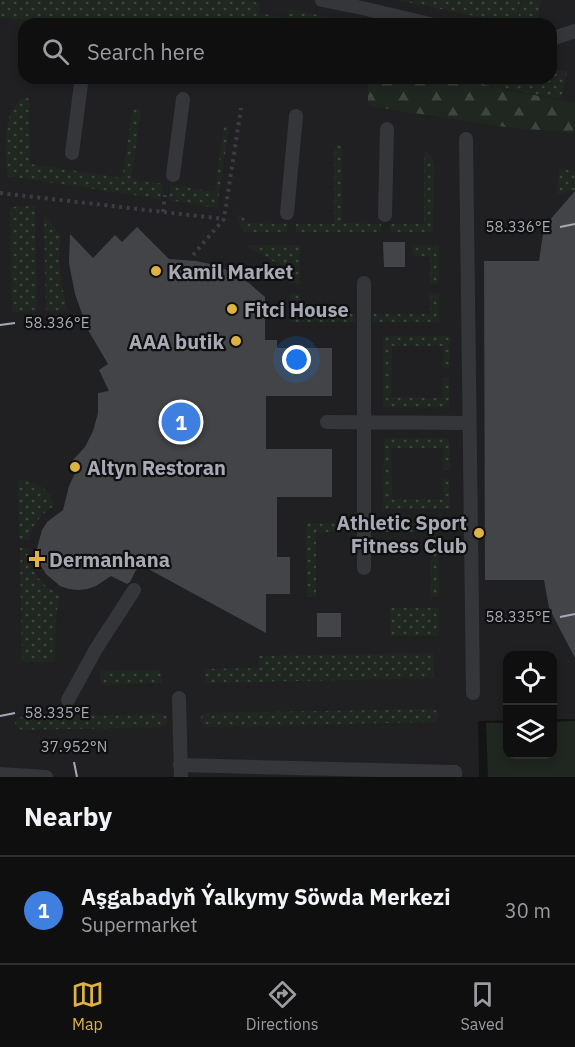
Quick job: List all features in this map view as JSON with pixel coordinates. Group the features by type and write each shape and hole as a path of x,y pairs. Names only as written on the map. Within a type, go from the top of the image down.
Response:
{"lane":[{"path":"322,0 362,4 410,18"},
{"path":"557,37 575,31"},
{"path":"72,153 81,84"},
{"path":"173,175 183,99"},
{"path":"287,213 296,116"},
{"path":"385,215 387,129"},
{"path":"466,139 473,693"},
{"path":"364,283 364,568"},
{"path":"327,422 469,423"},
{"path":"68,700 96,649 134,590"},
{"path":"179,698 180,771 454,772 455,777"},
{"path":"0,774 46,777"}],"path":[{"path":"193,255 224,219 241,108"},
{"path":"0,192 224,219"},
{"path":"163,212 166,192"}],"shaded area":[{"path":"0,0 575,0 575,719 557,719 557,651 503,651 503,720 478,721 479,777 0,777"}],"green space":[{"path":"0,0 244,0 260,3 259,13 287,18 18,19 0,17"},
{"path":"397,0 520,0 517,18 485,18"},
{"path":"522,0 541,0 538,17 518,18"},
{"path":"289,9 333,18 287,18"},
{"path":"557,70 567,72 561,99 486,84 557,84"},
{"path":"368,84 483,84 575,103 575,133 506,127 375,107 369,105"},
{"path":"29,98 30,164 122,178 133,109 141,110 131,179 163,184 161,199 7,176 6,135 10,115 21,99"},
{"path":"224,127 229,127 217,208 168,200 171,185 215,192"},
{"path":"336,145 342,148 342,223 381,224 381,232 296,232 296,224 334,224 334,148"},
{"path":"424,150 431,156 434,164 433,232 390,232 390,224 424,224"},
{"path":"559,169 575,171 575,190 557,195"},
{"path":"35,206 37,311 12,312 10,207"},
{"path":"44,214 61,236 60,274 68,311 46,311"},
{"path":"237,215 244,216 246,223 287,224 287,232 245,232 240,226"},
{"path":"245,245 300,245 300,284 290,283 290,271"},
{"path":"413,245 439,245 439,284 430,284 430,256 413,256"},
{"path":"290,294 300,294 300,314 355,314 355,322 290,322"},
{"path":"430,294 439,294 439,322 373,322 373,314 430,314"},
{"path":"383,336 450,336 449,368 443,368 443,346 392,346 391,397 443,398 443,377 449,377 449,407 383,407"},
{"path":"384,438 449,438 450,470 443,470 443,448 391,448 392,499 443,499 443,479 449,479 450,509 383,509"},
{"path":"18,480 41,486 55,505 38,520 29,540 19,540"},
{"path":"306,523 355,523 355,532 316,532 316,597 307,596"},
{"path":"373,523 439,523 439,597 431,597 430,532 373,532"},
{"path":"20,548 28,548 33,570 37,576 46,586 60,594 56,619 55,662 22,662"},
{"path":"390,608 439,608 439,636 390,636"},
{"path":"433,653 434,678 205,683 205,669 258,668 259,656"},
{"path":"161,670 162,683 101,685 100,671"},
{"path":"432,709 439,715 437,720 432,722 207,727 202,725 200,720 206,713"},
{"path":"161,714 168,720 162,727 22,730 17,728 15,723 21,717"},
{"path":"575,721 575,777 488,777 486,723 503,723 503,759 557,759 557,722"}],"building":[{"path":"575,191 575,658 549,608 544,580 485,580 484,261 539,261 543,234 549,221"},
{"path":"137,227 169,259 215,265 249,283 265,297 265,340 277,340 277,348 332,348 332,396 266,396 266,449 332,449 332,497 277,497 277,557 290,557 290,594 266,594 266,633 139,564 127,584 111,576 96,586 78,590 60,586 46,574 41,566 37,548 42,530 47,522 63,510 69,486 78,467 72,461 85,447 93,431 98,413 98,393 109,391 99,370 108,364 88,330 75,294 69,263 70,234 93,258 115,235 122,242"},
{"path":"383,242 405,242 405,267 384,267"},
{"path":"317,613 341,613 341,637 317,637"}],"place":[{"name":"Kamil Market","path":"156,271"},
{"name":"Fitci House","path":"232,309"},
{"name":"AAA butik","path":"236,341"},
{"name":"Aşgabadyň Ýalkymy Söwda Merkezi","path":"181,422"},
{"name":"Altyn Restoran","path":"75,467"},
{"name":"Athletic Sport Fitness Club","path":"479,533"},
{"name":"Dermanhana","path":"37,559"}]}
